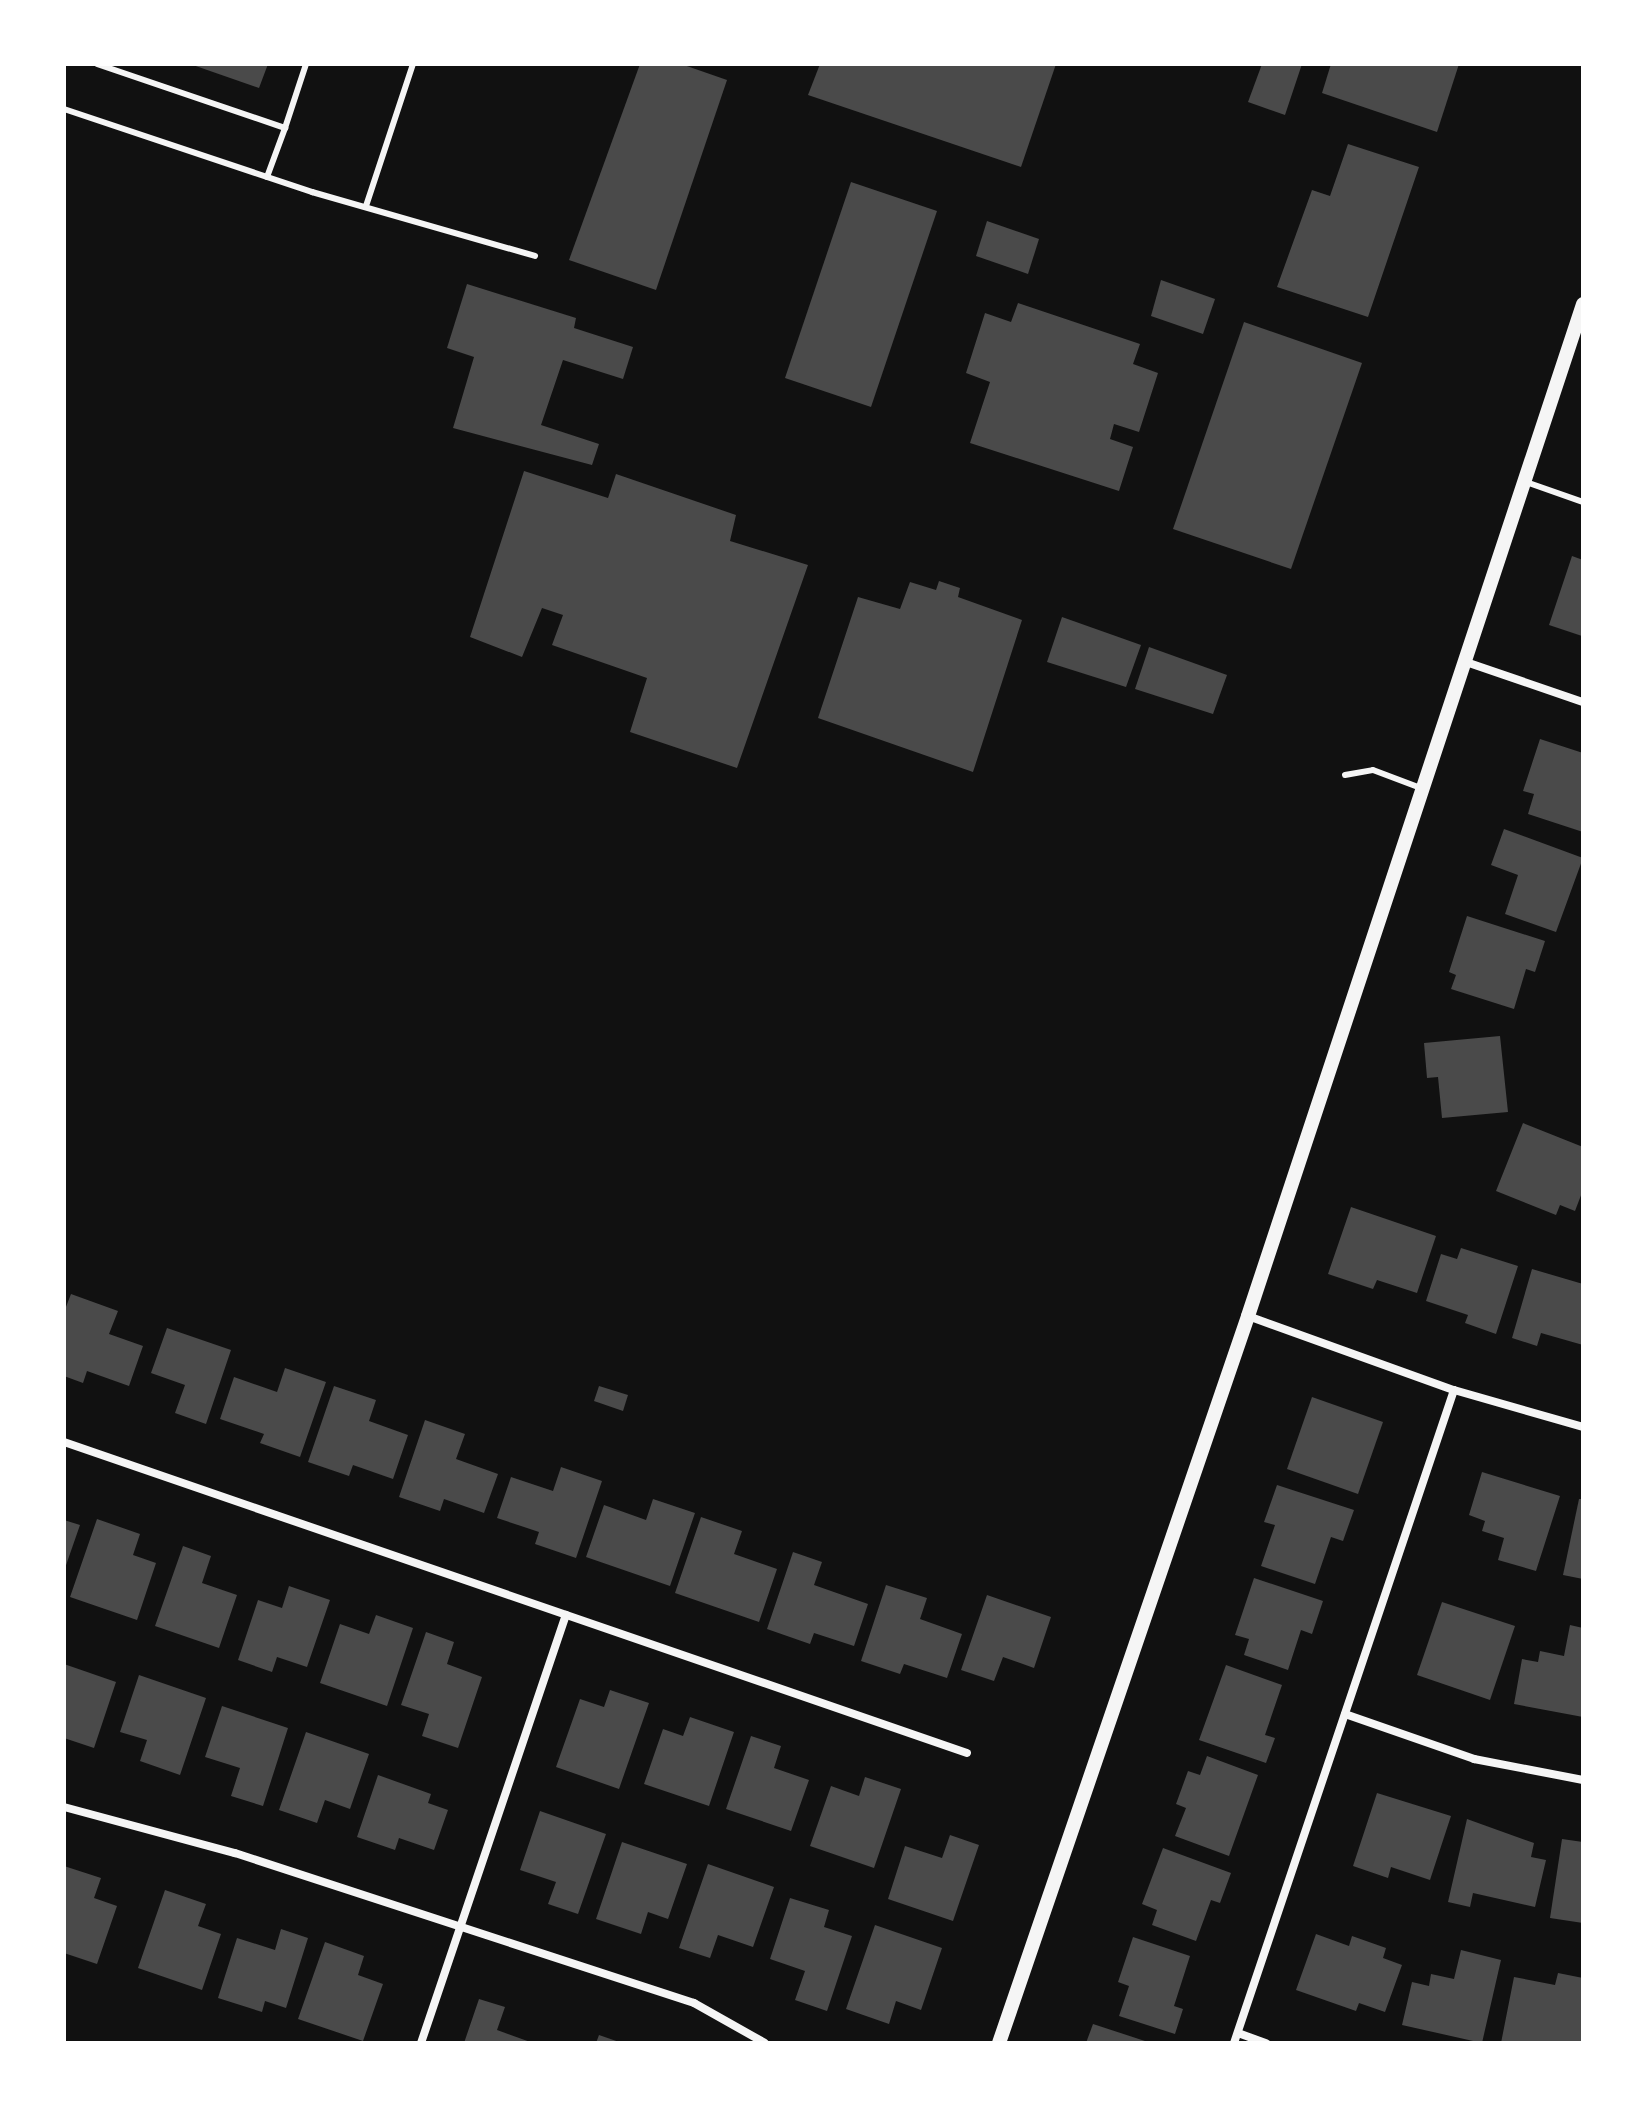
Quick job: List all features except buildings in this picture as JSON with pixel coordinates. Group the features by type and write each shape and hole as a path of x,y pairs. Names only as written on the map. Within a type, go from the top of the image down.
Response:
{"street":[{"path":"999,2043 1425,789 1583,304"},
{"path":"1466,662 1583,702"},
{"path":"1248,1316 1454,1390 1583,1427"},
{"path":"1234,2043 1454,1390"},
{"path":"64,1442 967,1753"},
{"path":"421,2043 566,1615"},
{"path":"1345,1714 1474,1759 1583,1780"},
{"path":"64,1807 235,1853 694,2003 765,2043"},
{"path":"1238,2033 1266,2043"}],"lane":[{"path":"97,64 285,128"},
{"path":"267,177 306,64"},
{"path":"366,206 413,64"},
{"path":"64,109 267,177 535,256"},
{"path":"1524,481 1583,502"},
{"path":"1345,775 1373,770 1425,789"}]}
